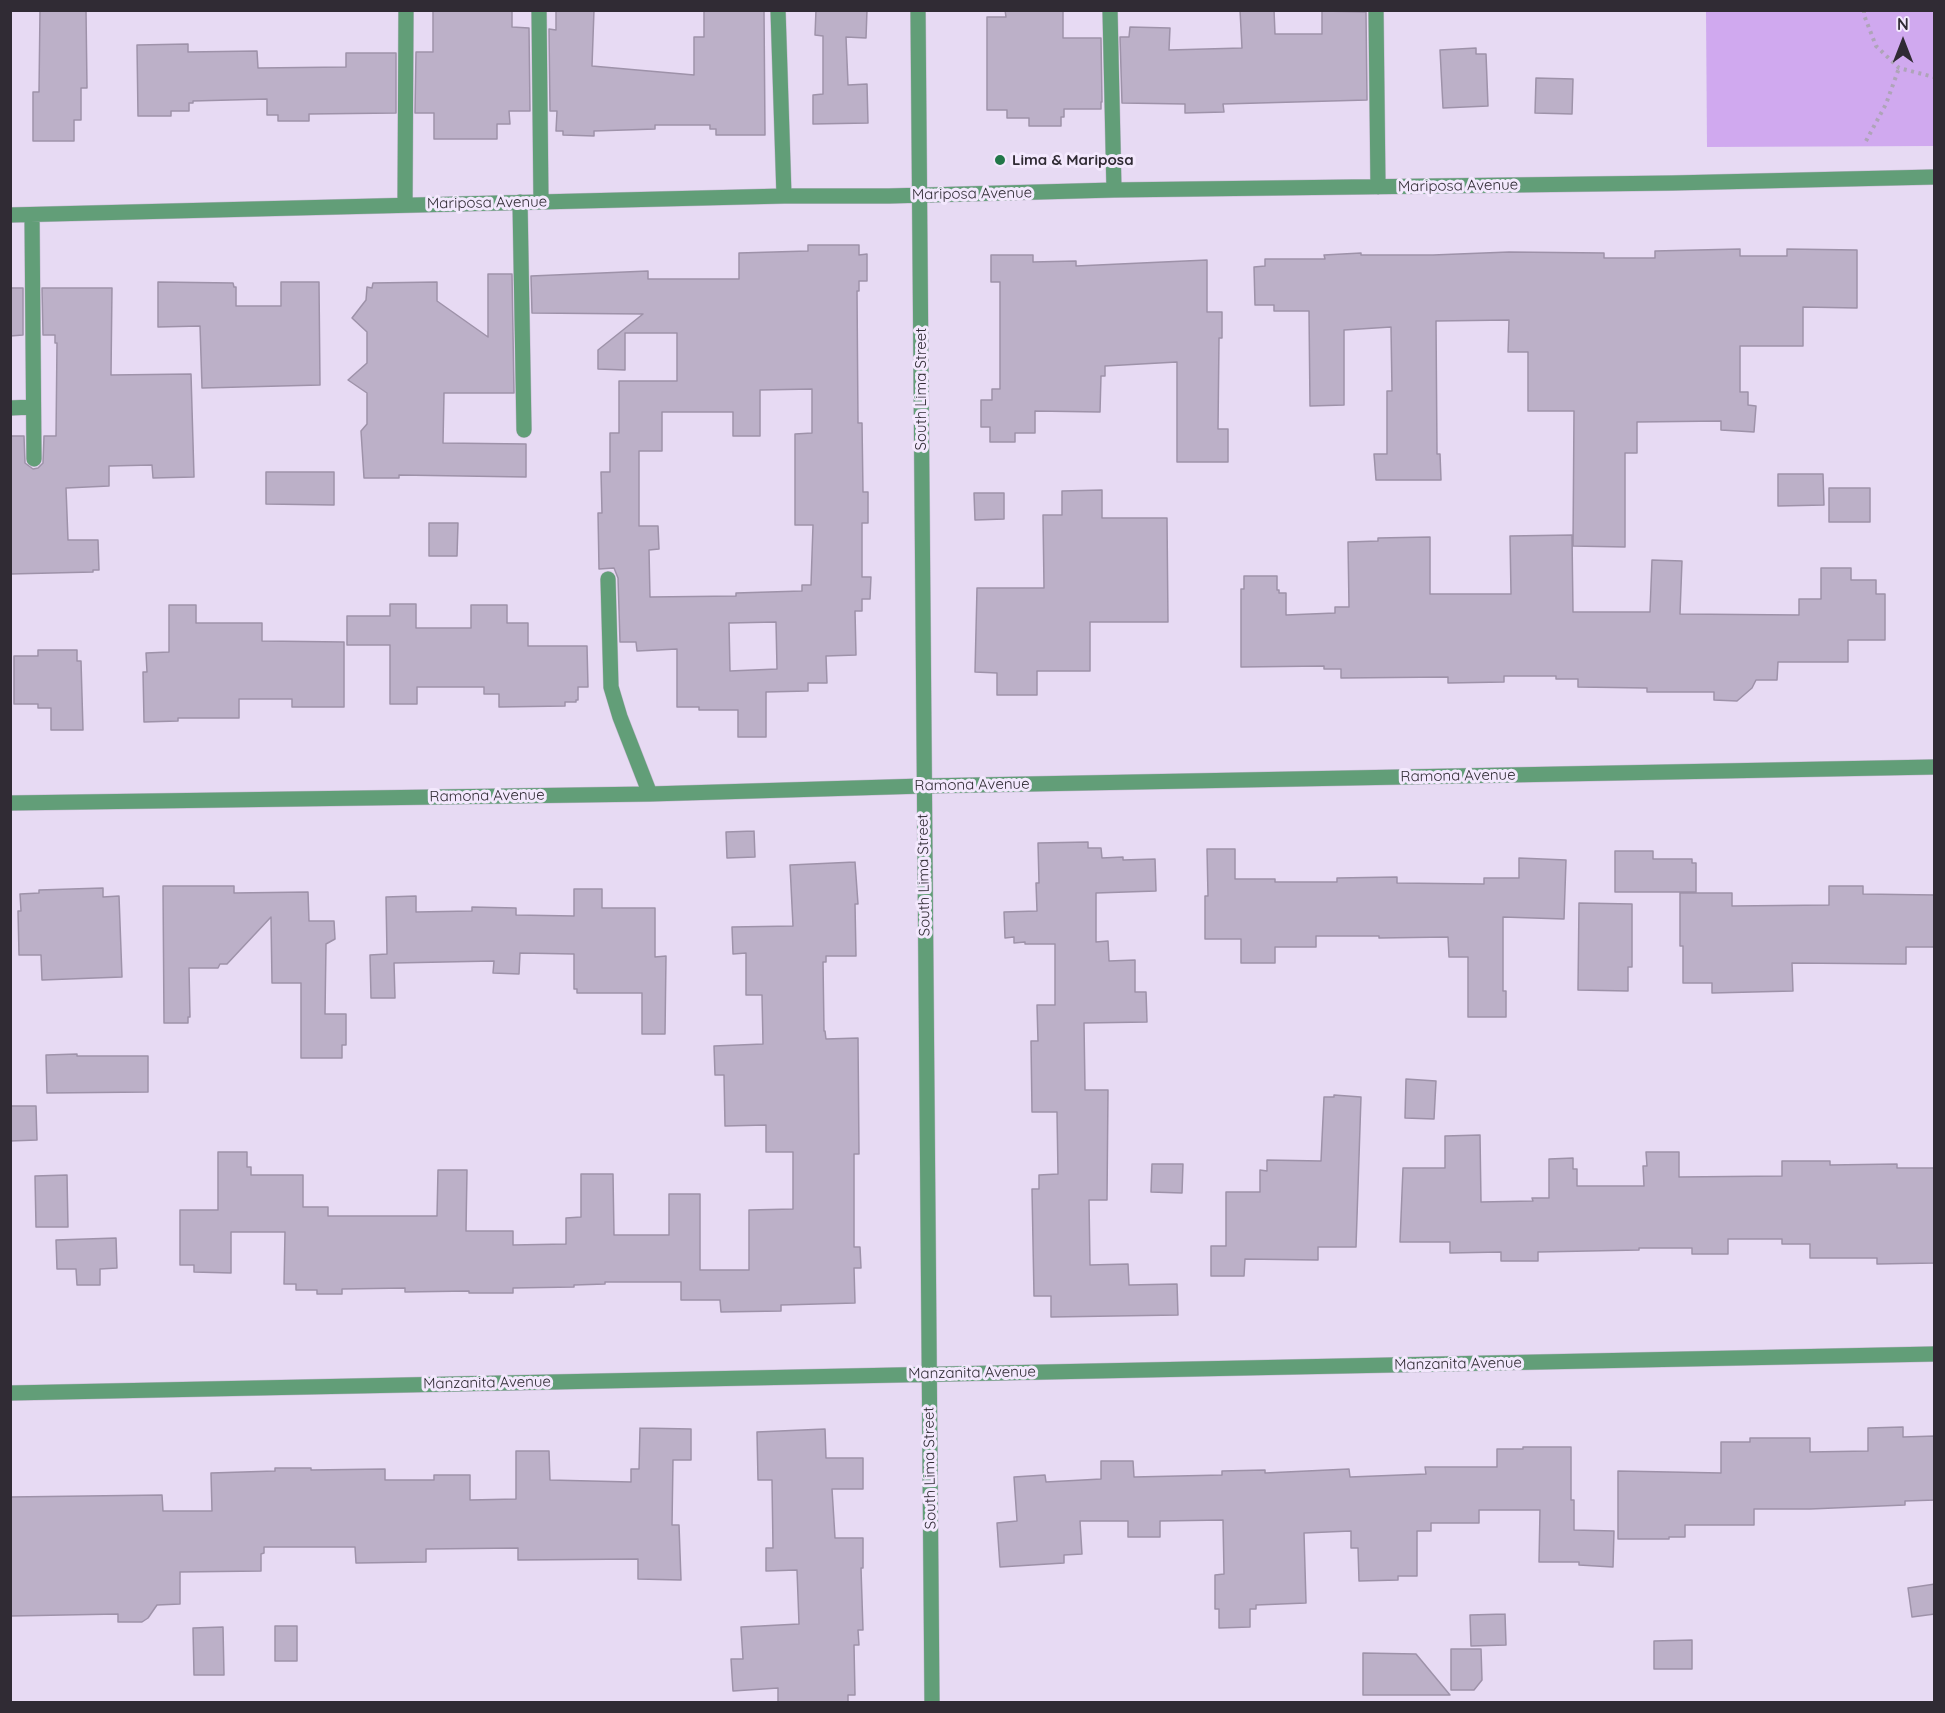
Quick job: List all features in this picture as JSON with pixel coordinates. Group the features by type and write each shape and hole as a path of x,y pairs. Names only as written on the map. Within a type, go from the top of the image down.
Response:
{"street":[{"path":"405,205 406,10"},
{"path":"539,10 541,202"},
{"path":"778,10 784,195"},
{"name":"South Lima Street","path":"918,10 932,1702"},
{"path":"1110,10 1114,190"},
{"path":"1376,10 1378,187"},
{"name":"Mariposa Avenue","path":"10,215 784,195 919,195 1935,177"},
{"path":"520,202 524,430"},
{"path":"32,214 34,459"},
{"path":"10,408 32,407"},
{"path":"608,579 611,687 620,717 650,794"},
{"name":"Ramona Avenue","path":"10,803 650,794 923,786 1935,767"},
{"name":"Manzanita Avenue","path":"10,1393 1935,1354"}],"path":[{"path":"1864,10 1876,46 1899,68 1935,77"},
{"path":"1866,141 1886,104 1899,68"}],"shaded area":[{"path":"1706,11 1934,11 1934,146 1707,147"}],"building":[{"path":"40,10 86,10 87,88 81,88 81,120 74,120 74,141 33,141 33,92 39,92"},
{"path":"433,10 512,10 512,27 529,28 530,111 509,111 510,124 497,124 497,139 434,139 434,113 415,113 416,52 433,52"},
{"path":"556,10 594,10 592,66 694,75 694,37 704,37 704,10 764,10 765,135 716,135 716,129 710,129 710,125 655,125 655,129 594,131 594,136 563,135 563,131 556,131 557,111 550,111 549,29 556,30"},
{"path":"816,10 867,10 866,38 846,37 848,85 867,84 868,123 813,124 813,95 823,94 823,36 815,35"},
{"path":"1005,10 1063,10 1063,38 1101,38 1101,109 1064,109 1061,126 1029,126 1029,118 1007,118 1007,110 987,110 987,17 1006,17"},
{"path":"1240,10 1274,10 1275,34 1322,34 1322,11 1366,12 1367,100 1223,104 1224,112 1185,113 1185,104 1122,103 1120,37 1129,37 1130,27 1170,28 1169,50 1242,48"},
{"path":"188,44 188,52 257,51 258,68 346,67 346,53 396,53 396,113 309,114 309,121 278,121 278,115 267,115 267,99 193,101 189,103 189,111 171,111 171,116 138,116 137,45"},
{"path":"1476,48 1476,54 1486,54 1488,106 1443,108 1440,50"},
{"path":"1536,78 1573,79 1572,114 1535,113"},
{"path":"808,245 859,245 859,255 867,254 867,281 859,281 859,291 857,291 858,423 862,423 863,492 868,492 868,523 862,523 862,577 871,577 870,599 862,599 862,611 855,611 856,655 826,656 827,683 808,683 808,691 766,692 766,737 738,737 738,710 699,710 699,707 677,707 677,649 637,651 636,642 620,642 618,578 614,568 599,569 598,513 602,513 601,472 610,472 610,433 619,433 619,381 677,381 677,333 625,333 625,370 598,369 598,350 643,314 532,313 531,276 648,271 648,279 739,279 739,253 808,251","holes":["812,389 812,433 795,434 795,525 813,525 811,585 802,585 802,591 736,593 736,596 650,597 649,550 659,549 658,526 639,526 639,451 662,451 662,412 733,412 733,436 760,436 760,390","776,622 777,669 730,671 729,623"]},
{"path":"1740,249 1740,256 1787,256 1787,249 1857,250 1857,308 1803,307 1803,346 1740,346 1740,392 1748,392 1748,405 1756,406 1754,432 1721,430 1721,421 1637,422 1637,453 1625,453 1625,547 1573,546 1574,411 1528,411 1528,352 1508,352 1509,320 1436,321 1437,454 1440,454 1441,480 1376,480 1374,454 1387,454 1387,391 1392,391 1391,327 1344,330 1344,405 1310,406 1309,311 1274,311 1274,305 1255,305 1254,267 1265,266 1265,259 1325,259 1324,255 1361,253 1361,255 1433,255 1509,252 1604,253 1604,258 1655,258 1655,251"},
{"path":"991,255 1033,255 1033,262 1076,261 1076,266 1207,260 1207,312 1222,312 1222,338 1219,338 1218,429 1228,429 1228,462 1177,462 1177,362 1105,366 1105,376 1101,376 1100,412 1035,411 1035,433 1015,433 1015,442 990,442 990,427 981,427 981,400 992,400 992,389 1000,389 1000,282 991,282"},
{"path":"488,274 512,274 514,393 444,393 443,443 526,444 526,477 399,475 399,478 364,478 361,431 367,424 367,393 348,380 367,363 367,332 352,318 366,300 367,287 372,288 373,283 437,282 437,301 488,337"},
{"path":"158,282 233,283 236,287 236,306 281,306 281,282 319,282 320,385 202,388 200,326 158,327"},
{"path":"10,288 23,288 23,335 10,336"},
{"path":"42,288 112,288 111,375 191,374 194,477 153,478 152,465 109,466 109,486 66,488 68,540 98,540 99,570 93,570 93,572 10,574 10,436 24,436 25,463 33,469 43,463 44,436 56,436 57,343 55,343 55,335 43,335"},
{"path":"266,472 334,472 334,505 266,504"},
{"path":"1778,474 1823,474 1824,505 1778,506"},
{"path":"1829,488 1870,488 1870,522 1829,522"},
{"path":"1102,490 1102,518 1167,518 1168,622 1090,622 1090,671 1037,671 1037,695 997,695 997,673 975,672 977,588 1044,588 1043,515 1062,515 1062,491"},
{"path":"974,493 1004,493 1004,519 975,520"},
{"path":"429,523 458,523 457,556 429,556"},
{"path":"1572,535 1573,612 1650,612 1652,560 1682,561 1680,614 1799,615 1799,599 1821,599 1821,568 1851,568 1851,580 1876,580 1876,594 1885,594 1885,640 1848,640 1848,662 1778,662 1777,680 1756,680 1752,688 1737,701 1714,700 1714,692 1647,692 1647,688 1578,687 1578,679 1556,679 1556,676 1504,676 1504,682 1448,683 1448,677 1341,678 1341,669 1324,669 1324,666 1241,667 1241,589 1244,589 1244,576 1277,576 1277,590 1279,593 1286,593 1286,615 1335,613 1335,607 1349,607 1348,542 1378,541 1378,538 1430,537 1430,594 1511,594 1510,536"},
{"path":"390,604 416,604 416,628 471,628 471,605 507,605 507,623 528,623 528,646 587,646 588,687 578,687 578,700 565,702 565,706 499,707 499,694 484,694 484,687 417,687 417,704 390,704 390,645 347,645 347,616 390,616"},
{"path":"169,605 196,605 196,623 262,623 262,641 344,642 344,707 292,707 292,699 239,699 239,718 178,718 178,721 144,722 143,672 147,672 146,653 169,652"},
{"path":"38,650 77,650 77,661 81,661 83,730 51,730 51,708 38,708 38,704 14,704 14,656 38,656"},
{"path":"754,831 755,857 727,858 726,832"},
{"path":"1088,842 1088,848 1101,848 1102,858 1155,859 1156,891 1096,893 1096,942 1108,941 1109,961 1135,960 1135,992 1146,992 1147,1022 1084,1023 1085,1090 1108,1090 1107,1200 1089,1200 1090,1265 1128,1264 1129,1285 1177,1284 1178,1315 1051,1317 1051,1296 1034,1296 1032,1189 1039,1189 1039,1175 1058,1174 1057,1112 1032,1112 1031,1041 1038,1041 1037,1005 1055,1005 1055,944 1014,943 1014,937 1005,938 1004,912 1037,911 1038,843"},
{"path":"1207,849 1235,849 1235,879 1275,879 1275,882 1337,882 1337,878 1397,877 1397,883 1484,884 1484,878 1519,878 1519,858 1566,860 1564,919 1503,917 1503,991 1506,991 1506,1017 1468,1017 1468,957 1449,957 1448,937 1316,936 1316,947 1275,947 1275,963 1241,963 1241,939 1205,939 1205,896 1208,896"},
{"path":"1615,851 1653,851 1653,859 1692,859 1692,863 1696,863 1696,892 1615,892"},
{"path":"855,862 858,904 855,904 856,956 826,956 826,962 823,962 826,1039 858,1038 859,1154 854,1154 854,1247 860,1247 861,1268 854,1268 855,1303 781,1305 781,1311 721,1312 720,1300 681,1300 681,1282 605,1282 605,1284 574,1285 574,1287 513,1288 513,1293 405,1292 405,1288 342,1289 342,1294 317,1294 317,1290 296,1290 296,1284 284,1284 285,1232 231,1232 231,1273 194,1272 194,1265 180,1265 180,1210 218,1210 218,1152 247,1152 247,1167 251,1167 251,1175 303,1175 303,1207 328,1207 328,1216 437,1216 438,1170 467,1170 466,1231 513,1231 513,1245 566,1244 566,1218 581,1217 581,1174 613,1174 614,1235 669,1235 669,1194 700,1194 700,1270 749,1270 749,1210 793,1209 793,1152 766,1152 766,1125 725,1126 724,1075 715,1075 714,1046 763,1044 762,995 746,995 746,953 733,954 732,927 793,926 790,865"},
{"path":"163,886 234,886 234,893 308,892 309,921 334,921 335,939 326,944 325,1014 346,1014 346,1045 342,1045 342,1058 301,1058 301,983 272,983 271,917 227,964 220,964 218,968 189,968 190,1017 188,1017 188,1023 164,1023"},
{"path":"1829,886 1863,886 1863,894 1935,895 1935,947 1906,947 1906,964 1792,963 1793,991 1712,993 1712,983 1683,983 1680,893 1732,893 1732,906 1829,905"},
{"path":"103,888 103,897 119,896 122,977 42,980 41,955 19,955 20,894 39,893 39,890"},
{"path":"574,889 602,889 602,908 655,908 655,957 666,956 665,1034 642,1034 642,993 577,993 577,989 574,989 574,954 520,953 519,974 493,973 494,961 394,963 395,998 371,998 370,955 387,954 386,897 416,896 416,912 472,911 472,907 516,908 516,915 574,916"},
{"path":"1579,903 1632,904 1632,967 1628,967 1628,991 1578,990"},
{"path":"77,1054 77,1056 148,1056 148,1092 47,1093 46,1055"},
{"path":"1406,1079 1436,1081 1434,1119 1405,1118"},
{"path":"1334,1095 1361,1097 1356,1247 1318,1247 1318,1260 1245,1259 1244,1276 1211,1276 1211,1246 1226,1246 1226,1192 1260,1192 1260,1170 1267,1171 1267,1160 1321,1161 1324,1097 1334,1097"},
{"path":"10,1106 36,1106 37,1140 10,1141"},
{"path":"1480,1135 1481,1202 1533,1201 1532,1198 1549,1198 1549,1159 1573,1158 1573,1169 1577,1169 1577,1186 1644,1186 1643,1166 1647,1166 1646,1152 1679,1152 1679,1177 1782,1176 1782,1161 1830,1161 1830,1165 1897,1164 1897,1168 1935,1168 1935,1263 1877,1264 1877,1258 1810,1258 1810,1244 1782,1244 1782,1239 1728,1239 1728,1254 1692,1254 1692,1248 1639,1248 1639,1250 1538,1252 1538,1261 1501,1261 1501,1252 1450,1253 1450,1242 1400,1242 1403,1168 1445,1168 1445,1136"},
{"path":"1152,1164 1183,1164 1182,1193 1151,1192"},
{"path":"67,1175 68,1227 36,1227 35,1176"},
{"path":"116,1238 117,1268 100,1269 100,1285 77,1285 76,1269 57,1269 56,1240"},
{"path":"1903,1427 1903,1437 1935,1436 1935,1500 1905,1501 1905,1505 1754,1509 1754,1525 1685,1525 1685,1537 1618,1539 1618,1471 1721,1473 1721,1442 1750,1442 1750,1438 1810,1438 1810,1452 1868,1451 1868,1428"},
{"path":"640,1428 691,1429 691,1460 673,1460 672,1525 679,1525 681,1580 638,1579 638,1559 518,1560 518,1548 426,1549 426,1562 356,1563 355,1547 264,1547 264,1553 261,1554 261,1571 180,1572 180,1604 157,1605 148,1618 142,1622 118,1622 118,1614 10,1616 10,1497 162,1495 163,1511 212,1511 211,1473 311,1468 311,1470 385,1469 385,1480 434,1480 434,1475 470,1475 470,1500 516,1499 516,1451 549,1451 550,1480 631,1482 631,1469 639,1469"},
{"path":"825,1429 826,1458 863,1458 863,1489 832,1489 835,1538 863,1538 863,1568 861,1568 863,1630 858,1630 859,1645 854,1645 855,1695 848,1695 848,1702 778,1702 778,1688 733,1691 731,1659 743,1659 741,1627 799,1624 797,1570 766,1571 766,1548 773,1548 772,1480 758,1480 757,1432"},
{"path":"1523,1447 1571,1447 1571,1500 1574,1500 1574,1530 1614,1531 1613,1567 1579,1565 1579,1562 1539,1562 1540,1510 1479,1510 1479,1523 1431,1523 1431,1531 1417,1531 1417,1576 1398,1576 1398,1580 1359,1581 1358,1548 1351,1548 1351,1531 1304,1533 1306,1603 1256,1605 1256,1609 1250,1609 1250,1627 1219,1628 1219,1609 1215,1609 1215,1575 1224,1574 1223,1520 1160,1521 1160,1537 1128,1537 1128,1521 1080,1521 1082,1554 1064,1555 1064,1563 1000,1567 997,1523 1017,1521 1014,1477 1045,1475 1046,1482 1101,1479 1101,1461 1133,1461 1134,1477 1222,1475 1222,1471 1265,1470 1265,1473 1349,1469 1350,1477 1426,1474 1425,1467 1497,1467 1497,1449 1523,1449"},
{"path":"1935,1584 1935,1614 1912,1617 1908,1588"},
{"path":"1505,1614 1506,1645 1471,1646 1470,1615"},
{"path":"275,1626 297,1626 297,1661 275,1661"},
{"path":"223,1627 224,1675 194,1675 193,1628"},
{"path":"1692,1640 1692,1669 1654,1669 1654,1641"},
{"path":"1451,1649 1481,1649 1482,1680 1474,1690 1451,1690"},
{"path":"1363,1653 1416,1654 1450,1695 1363,1695"}],"place":[{"name":"Lima & Mariposa","path":"1000,160"}]}
